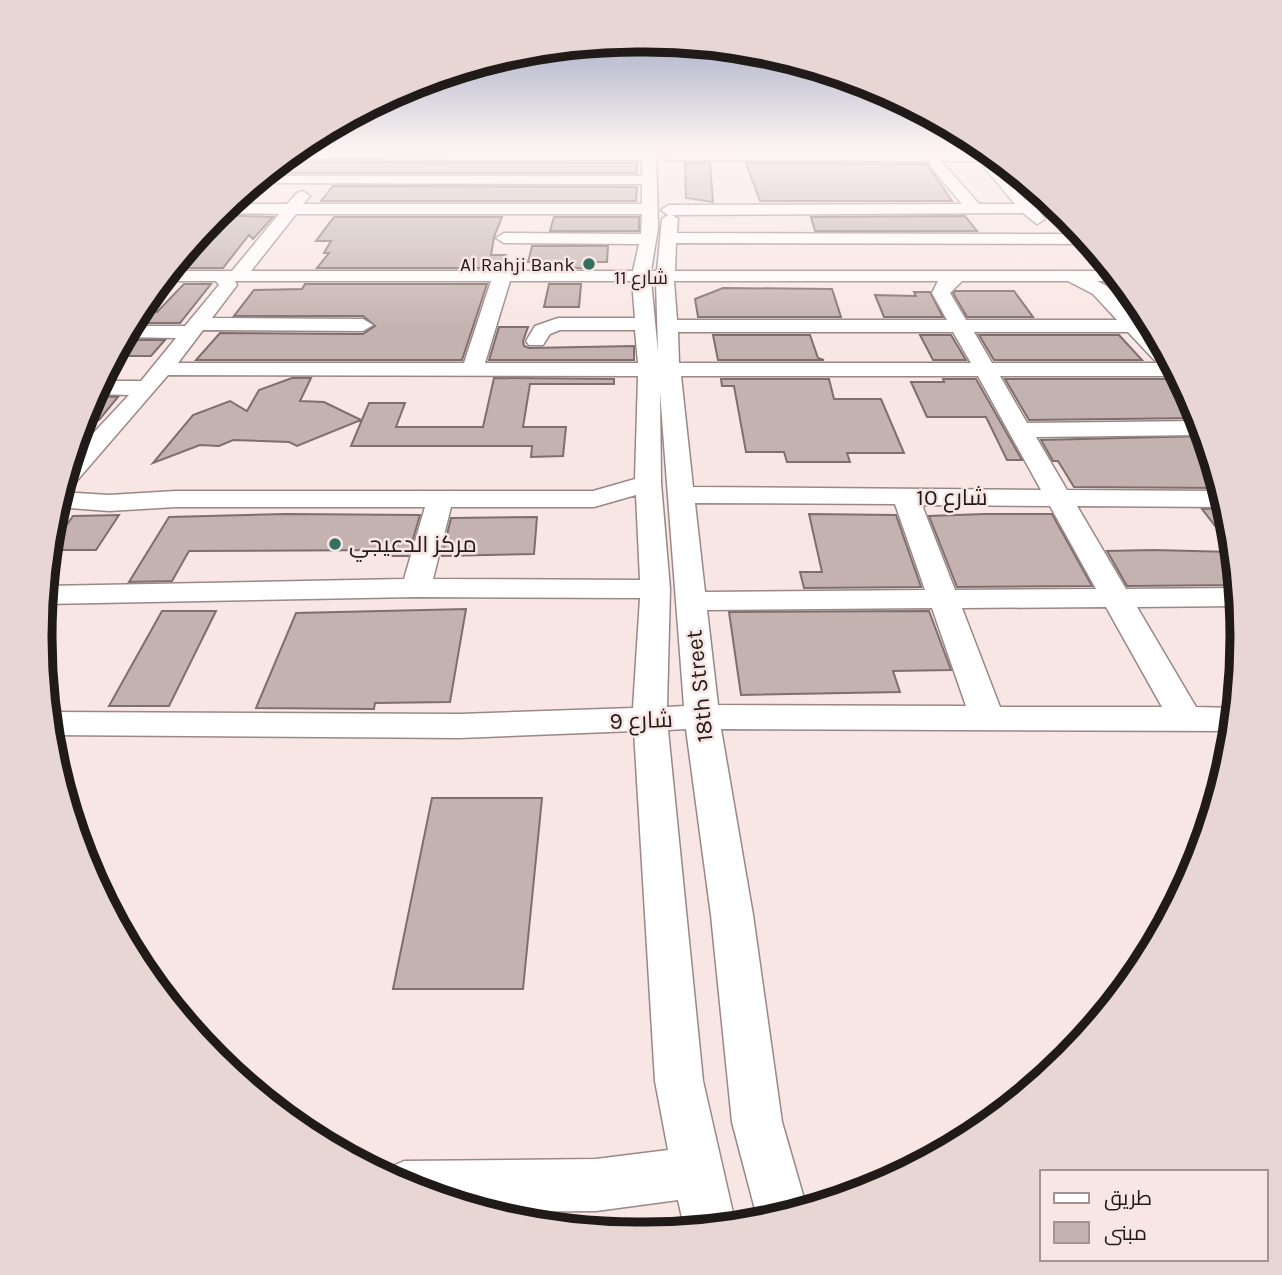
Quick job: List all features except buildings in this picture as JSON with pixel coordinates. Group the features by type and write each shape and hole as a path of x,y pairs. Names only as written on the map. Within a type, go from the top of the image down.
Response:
{"street":[{"path":"240,209 258,208"},
{"path":"82,456 147,388 228,285 230,276 293,208"},
{"path":"504,238 593,208"},
{"path":"657,208 653,277 659,370 648,483 655,589 650,719 679,1082 708,1218"},
{"path":"720,208 807,239 1073,240"},
{"path":"795,208 886,208"},
{"path":"1028,208 1055,240 1078,277 1100,290 1150,343"},
{"path":"798,209 815,267 862,292 910,299"},
{"name":"شارع 11","path":"177,276 1105,276"},
{"path":"472,371 502,277"},
{"path":"836,277 847,326 864,369"},
{"path":"871,306 910,299 925,277"},
{"path":"956,277 941,288 1186,719"},
{"path":"536,341 542,330 558,324 1134,326"},
{"path":"139,331 363,325"},
{"path":"162,369 1164,370"},
{"name":"18th Street","path":"659,370 680,495 702,717 732,915 757,1122 780,1206"},
{"path":"109,388 147,388"},
{"path":"1021,430 1190,428"},
{"path":"76,473 87,482 113,492 176,499"},
{"path":"69,501 109,503 176,499 594,499 648,483"},
{"name":"شارع 10","path":"680,495 1213,499"},
{"path":"905,496 986,718"},
{"path":"416,588 440,499"},
{"path":"54,595 416,588 655,589"},
{"path":"690,601 1228,597"},
{"name":"شارع 9","path":"59,723 460,726 702,717 1223,719"},
{"path":"437,1187 596,1185 698,1172"}],"place":[{"name":"Al Rahji Bank","path":"589,264"},
{"name":"مركز الدعيجي","path":"335,544"}]}
